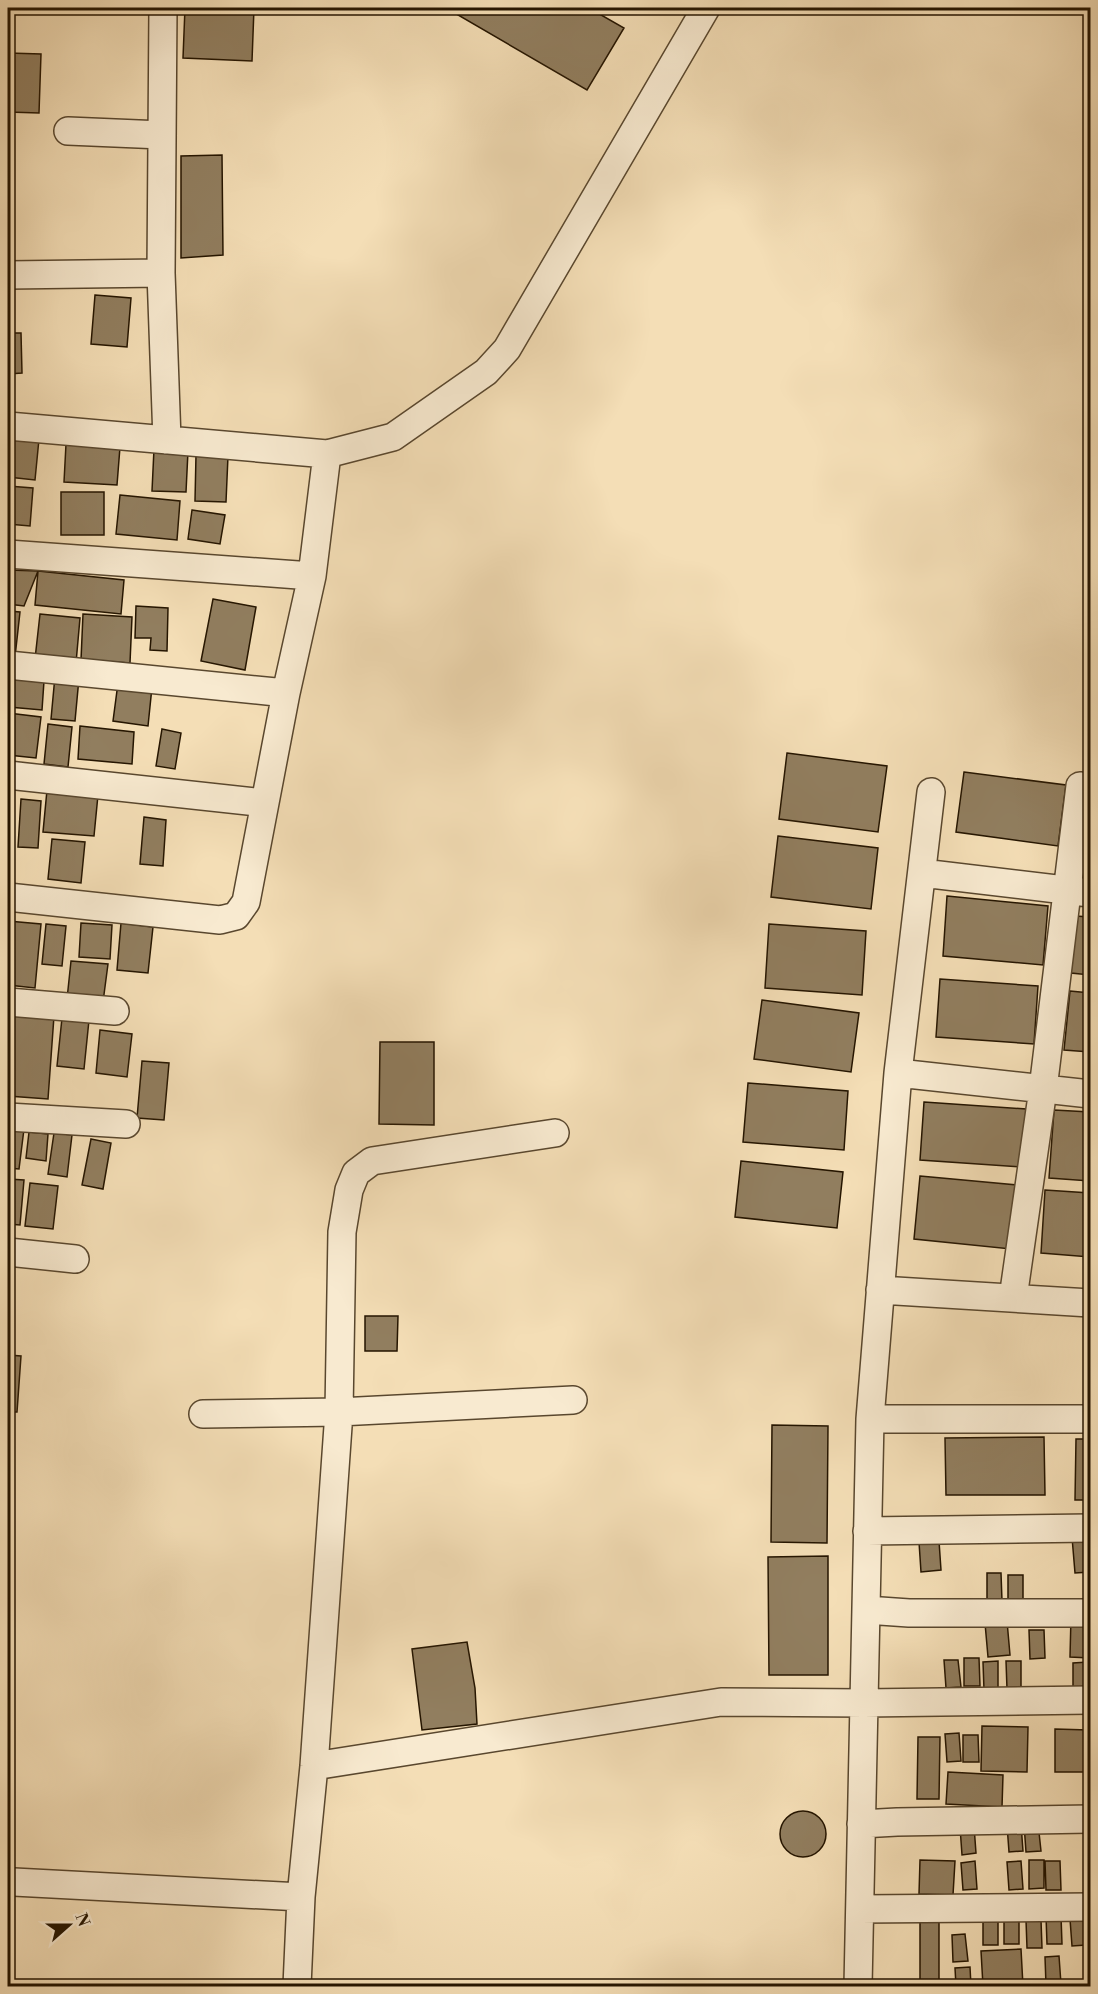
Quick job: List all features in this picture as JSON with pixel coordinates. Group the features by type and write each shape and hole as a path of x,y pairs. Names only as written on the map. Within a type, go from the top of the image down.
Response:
{"street":[{"path":"163,8 161,273 167,440"},
{"path":"8,426 327,454 393,436 486,372 507,349 706,8"},
{"path":"68,132 162,135"},
{"path":"8,275 161,273"},
{"path":"8,897 220,920 236,916 246,902 285,693 312,576 327,454"},
{"path":"8,554 312,576"},
{"path":"8,665 285,693"},
{"path":"8,775 265,803"},
{"path":"1013,1298 1042,1089 1079,892 1080,786"},
{"path":"858,1986 870,1419 898,1073 931,792"},
{"path":"922,873 1079,892"},
{"path":"8,1002 115,1011"},
{"path":"898,1073 1090,1094"},
{"path":"8,1117 126,1124"},
{"path":"297,1986 301,1897 314,1766 339,1412 342,1232 349,1190 356,1173 372,1161 555,1133"},
{"path":"8,1252 75,1259"},
{"path":"880,1290 1090,1303"},
{"path":"203,1414 339,1412 573,1400"},
{"path":"870,1419 1090,1419"},
{"path":"867,1531 1090,1528"},
{"path":"866,1610 909,1613 1090,1613"},
{"path":"314,1766 721,1702 1090,1700"},
{"path":"861,1824 1090,1819"},
{"path":"14,1882 301,1897"},
{"path":"860,1909 1090,1907"}],"building":[{"path":"185,8 254,8 252,61 183,58"},
{"path":"446,8 589,8 624,28 587,90"},
{"path":"8,53 41,54 39,113 8,112"},
{"path":"222,155 223,255 181,258 181,156"},
{"path":"95,295 131,298 127,347 91,344"},
{"path":"8,333 21,333 22,373 8,374"},
{"path":"12,436 39,439 35,480 8,477"},
{"path":"66,444 120,447 117,485 64,482"},
{"path":"154,449 188,451 186,492 152,491"},
{"path":"196,455 228,456 226,502 195,501"},
{"path":"8,486 33,488 30,526 8,524"},
{"path":"61,492 104,492 104,535 61,535"},
{"path":"120,495 180,501 177,540 116,534"},
{"path":"192,510 225,515 220,544 188,539"},
{"path":"8,570 38,571 24,606 8,604"},
{"path":"38,571 124,580 121,614 35,605"},
{"path":"213,599 256,607 245,670 201,661"},
{"path":"136,606 168,608 167,651 150,650 151,638 135,638"},
{"path":"8,611 20,612 15,657 8,656"},
{"path":"40,614 80,618 76,663 35,659"},
{"path":"83,614 132,617 130,663 81,660"},
{"path":"12,674 44,681 42,710 9,707"},
{"path":"55,676 79,678 75,721 51,719"},
{"path":"118,683 152,687 148,726 113,721"},
{"path":"8,713 41,717 36,758 8,755"},
{"path":"48,724 72,727 68,767 44,764"},
{"path":"80,726 134,732 132,764 78,759"},
{"path":"162,729 181,733 175,769 156,766"},
{"path":"787,753 887,766 878,832 779,819"},
{"path":"964,772 1066,785 1058,846 956,832"},
{"path":"47,790 98,795 94,836 43,832"},
{"path":"21,799 41,801 38,848 18,847"},
{"path":"1090,812 1090,852 1084,852"},
{"path":"144,817 166,820 163,866 140,864"},
{"path":"8,831 10,832 8,869"},
{"path":"778,836 878,848 871,909 771,897"},
{"path":"52,839 85,842 81,883 48,879"},
{"path":"947,896 1048,906 1043,965 943,956"},
{"path":"1075,916 1090,917 1090,975 1071,973"},
{"path":"8,921 41,924 35,988 8,985"},
{"path":"81,923 112,925 110,959 79,957"},
{"path":"121,923 153,927 148,973 117,970"},
{"path":"46,924 66,926 62,966 42,964"},
{"path":"769,924 866,931 862,995 765,988"},
{"path":"71,961 108,964 103,1002 67,999"},
{"path":"940,979 1038,986 1034,1044 936,1037"},
{"path":"1070,991 1090,993 1090,1052 1064,1050"},
{"path":"762,1000 859,1013 851,1072 754,1059"},
{"path":"14,1012 54,1016 48,1099 8,1096"},
{"path":"62,1018 89,1020 84,1069 57,1066"},
{"path":"100,1030 132,1034 127,1077 96,1073"},
{"path":"380,1042 434,1042 434,1125 379,1124"},
{"path":"142,1061 169,1063 164,1120 137,1118"},
{"path":"748,1083 848,1091 844,1150 743,1142"},
{"path":"924,1102 1026,1109 1023,1167 920,1160"},
{"path":"1054,1110 1090,1112 1090,1181 1049,1178"},
{"path":"8,1127 24,1129 19,1169 8,1168"},
{"path":"29,1132 48,1134 46,1161 26,1158"},
{"path":"54,1133 72,1135 67,1177 48,1174"},
{"path":"91,1139 111,1143 103,1189 82,1185"},
{"path":"741,1161 843,1172 837,1228 735,1217"},
{"path":"920,1176 1017,1185 1011,1249 914,1239"},
{"path":"8,1179 24,1180 20,1225 8,1224"},
{"path":"30,1183 58,1186 53,1229 25,1226"},
{"path":"1045,1190 1090,1193 1090,1257 1041,1253"},
{"path":"365,1316 398,1316 397,1351 365,1351"},
{"path":"8,1355 21,1356 17,1412 8,1412"},
{"path":"772,1425 828,1426 827,1543 771,1542"},
{"path":"1044,1437 1045,1495 946,1495 945,1438"},
{"path":"1076,1439 1090,1439 1090,1500 1075,1500"},
{"path":"1090,1536 1090,1572 1075,1573 1072,1537"},
{"path":"939,1541 941,1570 921,1572 919,1542"},
{"path":"828,1556 828,1675 769,1675 768,1557"},
{"path":"987,1573 1001,1573 1002,1601 987,1602"},
{"path":"1008,1575 1023,1575 1023,1603 1008,1603"},
{"path":"1071,1617 1090,1618 1090,1658 1070,1657"},
{"path":"1007,1621 1010,1655 988,1657 985,1623"},
{"path":"1029,1630 1044,1630 1045,1658 1030,1659"},
{"path":"467,1642 475,1688 477,1724 422,1730 412,1649"},
{"path":"964,1658 979,1658 980,1686 964,1686"},
{"path":"944,1660 958,1660 961,1687 946,1688"},
{"path":"998,1661 998,1690 984,1690 983,1662"},
{"path":"1006,1661 1021,1661 1021,1689 1007,1689"},
{"path":"1088,1662 1089,1691 1073,1691 1073,1663"},
{"path":"982,1726 1028,1727 1027,1772 981,1771"},
{"path":"1055,1729 1088,1730 1087,1772 1055,1772"},
{"path":"959,1733 961,1761 947,1762 945,1734"},
{"path":"963,1735 978,1735 979,1762 963,1762"},
{"path":"918,1737 940,1737 939,1799 917,1799"},
{"path":"948,1772 1003,1775 1002,1807 946,1804"},
{"path":"803,1811 819,1818 826,1834 819,1850 803,1857 787,1850 780,1834 787,1818"},
{"path":"1038,1823 1041,1851 1026,1852 1024,1824"},
{"path":"1021,1824 1023,1851 1009,1852 1007,1825"},
{"path":"974,1826 976,1853 962,1855 960,1827"},
{"path":"920,1860 955,1861 953,1895 919,1894"},
{"path":"1029,1860 1044,1860 1044,1888 1029,1889"},
{"path":"975,1861 977,1889 963,1890 961,1863"},
{"path":"1021,1861 1023,1889 1009,1890 1007,1862"},
{"path":"1045,1861 1060,1861 1061,1890 1046,1890"},
{"path":"920,1914 939,1914 939,1983 920,1983"},
{"path":"983,1916 998,1917 998,1945 983,1945"},
{"path":"1004,1916 1019,1916 1019,1944 1004,1944"},
{"path":"1046,1916 1061,1916 1062,1944 1047,1944"},
{"path":"1084,1918 1086,1945 1072,1946 1070,1919"},
{"path":"1026,1920 1041,1920 1042,1948 1027,1948"},
{"path":"965,1934 968,1961 953,1962 952,1935"},
{"path":"1021,1949 1023,1986 983,1986 981,1951"},
{"path":"1059,1956 1061,1984 1046,1985 1045,1957"},
{"path":"970,1967 971,1986 956,1986 955,1968"}]}
